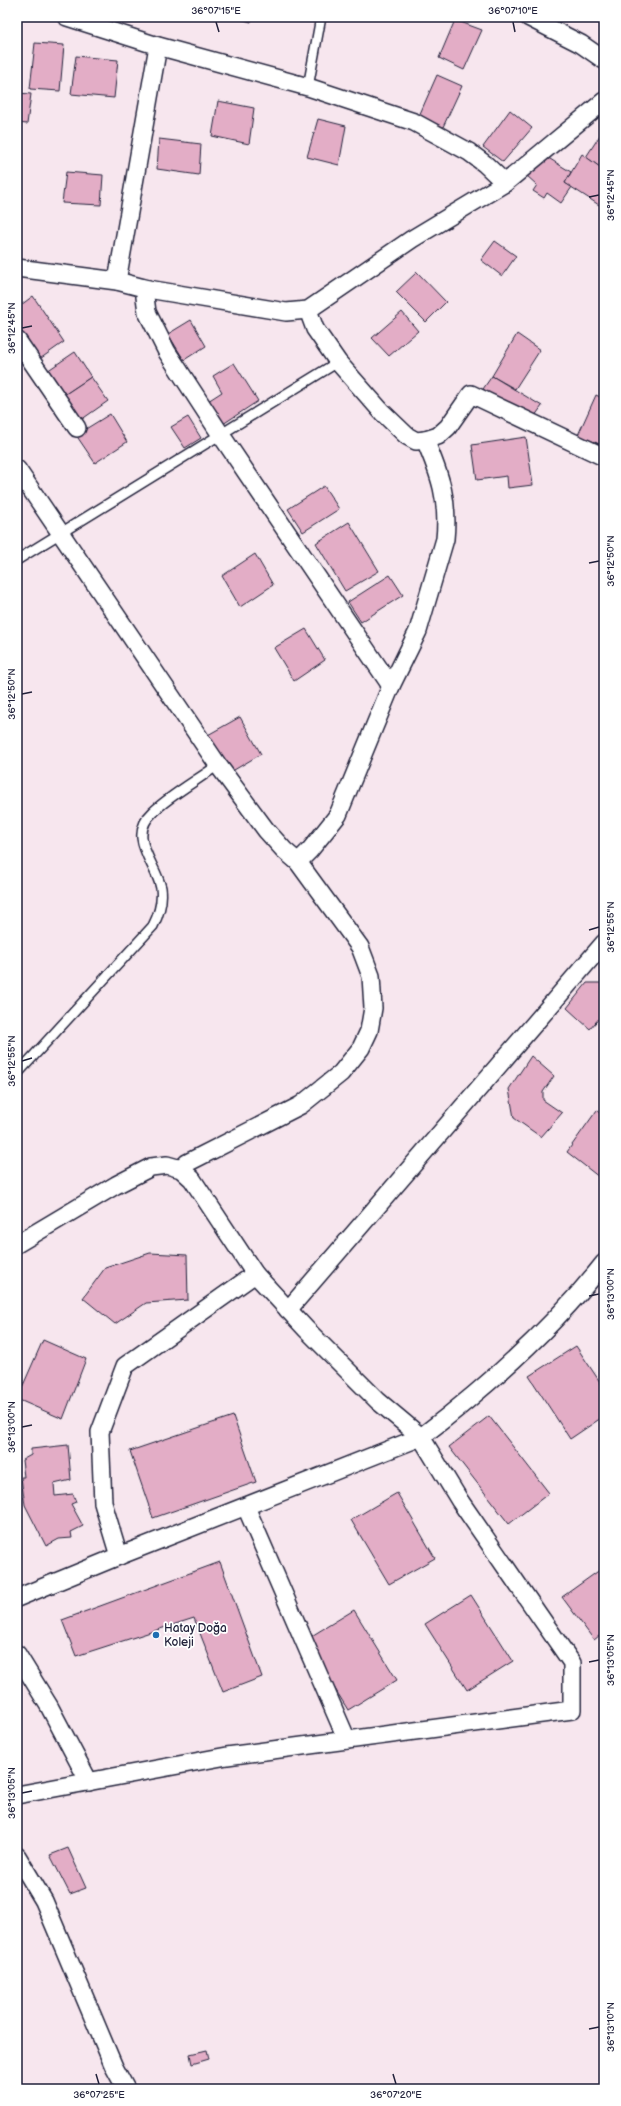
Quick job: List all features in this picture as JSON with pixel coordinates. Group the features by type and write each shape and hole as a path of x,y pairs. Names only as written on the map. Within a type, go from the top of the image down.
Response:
{"street":[{"path":"67,17 158,46 308,87 414,122 469,152 485,164 505,183"},
{"path":"528,17 581,44 604,60"},
{"path":"117,281 158,46"},
{"path":"17,268 117,281 148,289 286,312 308,310 412,239 505,183 604,102"},
{"path":"148,289 145,297 147,312 167,352 221,435 391,686"},
{"path":"308,310 315,329 338,362 382,412 407,436 416,440 425,440 438,436 448,427 471,394 604,457"},
{"path":"17,340 77,428"},
{"path":"298,862 310,850 338,815 391,686 418,631 445,538 446,509 444,491 440,474 425,440"},
{"path":"17,469 218,765 266,830 298,862 360,947 366,961 373,992 372,1015 366,1038 361,1048 341,1073 314,1097 288,1113 187,1163 180,1169"},
{"path":"288,1310 604,943"},
{"path":"17,1244 102,1193 151,1167 167,1165 180,1169 192,1179 255,1274 288,1310 378,1401 421,1437 460,1501 572,1663 572,1710 227,1756 17,1795"},
{"path":"17,1598 119,1556 421,1437 450,1415 523,1350 568,1305 604,1262"},
{"path":"119,1556 103,1503 100,1432 125,1366 255,1274"},
{"path":"246,1507 347,1740"},
{"path":"17,1654 49,1706 89,1782"},
{"path":"17,1856 44,1901 114,2067 126,2089"}],"lane":[{"path":"308,87 321,17"},
{"path":"17,560 60,532 221,435 338,362"},
{"path":"17,1074 153,926 161,906 162,896 159,882 144,850 143,837 145,826 153,812 218,765"}],"building":[{"path":"233,17 252,17 251,22"},
{"path":"455,20 482,30 464,70 439,58"},
{"path":"35,43 64,45 60,91 30,89"},
{"path":"76,56 118,60 114,98 71,94"},
{"path":"437,75 462,86 443,127 419,116"},
{"path":"17,93 31,94 27,124 17,123"},
{"path":"218,101 254,108 249,144 212,136"},
{"path":"510,110 532,128 503,162 483,147"},
{"path":"318,119 346,126 339,165 307,157"},
{"path":"604,129 604,170 586,157"},
{"path":"159,139 201,144 199,175 157,169"},
{"path":"542,154 571,172 565,183 572,187 561,203 547,193 544,198 533,191 537,185 526,175"},
{"path":"582,154 604,170 604,198 599,205 565,183"},
{"path":"66,172 103,175 101,205 62,203"},
{"path":"495,241 516,256 502,276 481,260"},
{"path":"417,272 446,302 426,322 396,292"},
{"path":"33,296 64,342 37,361 17,332 17,308"},
{"path":"402,312 418,331 389,356 372,338"},
{"path":"191,320 206,346 184,360 168,334"},
{"path":"517,334 540,350 515,389 492,376"},
{"path":"75,352 91,377 61,397 44,373"},
{"path":"234,363 258,401 223,424 208,401 222,392 213,376"},
{"path":"492,376 542,406 532,420 483,389"},
{"path":"91,377 108,401 78,422 61,397"},
{"path":"596,395 604,399 604,446 578,435"},
{"path":"110,414 127,442 95,463 76,435"},
{"path":"188,417 201,438 185,448 171,427"},
{"path":"526,437 533,485 508,488 507,476 477,480 472,445"},
{"path":"324,486 339,509 303,532 288,509"},
{"path":"349,522 379,571 345,591 316,543"},
{"path":"255,554 273,585 240,607 222,576"},
{"path":"390,575 403,595 361,622 348,602"},
{"path":"306,629 325,660 294,681 274,648"},
{"path":"240,717 261,754 229,773 206,736"},
{"path":"587,983 604,983 604,1015 601,1016 590,1029 567,1008"},
{"path":"531,1056 554,1076 543,1092 543,1100 562,1113 541,1137 514,1118 509,1089"},
{"path":"597,1110 604,1116 604,1181 567,1152"},
{"path":"150,1253 187,1255 188,1300 146,1303 115,1324 83,1298 105,1268"},
{"path":"43,1340 86,1359 63,1419 17,1399"},
{"path":"576,1346 604,1388 604,1416 570,1439 529,1376"},
{"path":"233,1416 256,1482 153,1518 130,1451"},
{"path":"489,1416 549,1493 509,1524 449,1447"},
{"path":"68,1445 71,1480 54,1484 55,1496 73,1494 76,1502 71,1504 83,1526 71,1532 72,1538 59,1539 46,1546 25,1505 21,1477 24,1477 22,1460 31,1455 31,1449"},
{"path":"397,1493 435,1558 389,1584 351,1520"},
{"path":"220,1562 262,1677 223,1692 194,1618 76,1656 62,1620"},
{"path":"604,1567 604,1632 594,1640 562,1597"},
{"path":"471,1595 513,1661 467,1690 425,1624"},
{"path":"354,1610 397,1680 348,1710 305,1640"},
{"path":"68,1848 86,1888 70,1894 50,1855"},
{"path":"207,2050 209,2059 192,2064 190,2054"}],"place":[{"name":"Hatay Doğa Koleji","path":"156,1635"}]}
